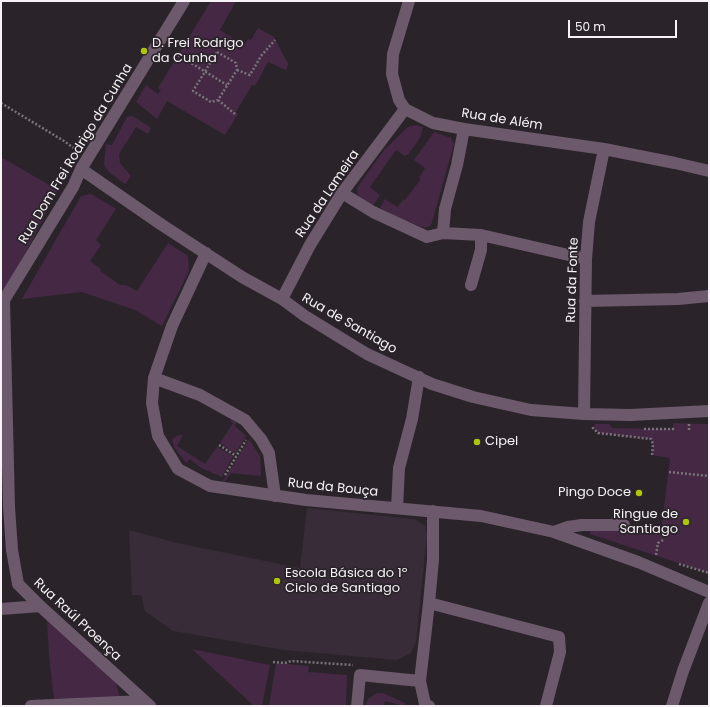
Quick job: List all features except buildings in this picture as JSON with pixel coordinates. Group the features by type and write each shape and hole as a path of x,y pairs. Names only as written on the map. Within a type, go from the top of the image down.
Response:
{"street":[{"name":"Rua Dom Frei Rodrigo da Cunha","path":"3,300 74,187 81,169 184,1"},
{"path":"405,109 399,100 392,74 393,54 409,1"},
{"name":"Rua de Além","path":"405,109 433,123 464,129 604,149 709,171"},
{"name":"Rua da Lameira","path":"282,299 310,245 342,193 405,109"},
{"path":"443,233 445,209 457,165 464,129"},
{"name":"Rua da Fonte","path":"584,414 586,356 586,259 590,222 604,149"},
{"name":"Rua de Santiago","path":"81,169 162,225 242,277 282,299 305,316 368,354 432,384 473,397 532,410 584,414 630,415 709,411"},
{"path":"342,193 372,212 427,237 443,233 480,235 586,259"},
{"path":"471,285 481,250 480,235"},
{"name":"Rua da Bouça","path":"206,253 172,326 154,378 152,403 158,436 178,469 210,486 306,500 481,516 554,532 638,562 709,592"},
{"path":"585,301 678,299 709,296"},
{"name":"Rua Raúl Proença","path":"3,300 5,508 18,584 146,703"},
{"path":"397,508 399,468 412,419 419,377"},
{"path":"154,378 200,395 245,420 261,439 269,453 275,496"},
{"path":"429,706 425,704 420,681 429,603 433,511"},
{"path":"554,532 568,527 582,525 624,525"},
{"path":"429,603 559,638 560,652 546,706"},
{"path":"672,706 709,603"},
{"path":"1,610 40,606"},
{"path":"357,706 360,675 420,681"},
{"path":"31,706 146,703"}],"path":[{"path":"237,70 250,75 261,56 275,40"},
{"path":"217,52 236,63 237,70 218,100 211,102 193,91 204,71 217,52"},
{"path":"178,55 227,85"},
{"path":"218,100 235,114"},
{"path":"1,103 64,141 88,158"},
{"path":"642,429 673,429 673,423"},
{"path":"595,424 593,428 598,433 651,439 653,444 652,455"},
{"path":"218,487 253,430"},
{"path":"218,445 236,456"},
{"path":"669,472 709,476"},
{"path":"656,556 658,543 663,540"},
{"path":"273,662 291,661 353,664 360,675"}],"shaded area":[{"path":"211,1 236,1 220,30 244,45 248,39 251,40 258,28 274,37 288,64 286,70 268,62 255,86 252,85 236,112 238,114 225,135 167,101 157,119 136,102 146,85 158,94 161,90 158,88"},
{"path":"133,116 151,128 148,134 136,127 119,154 120,163 131,176 125,184 110,173 104,165 106,144 112,145 127,117"},
{"path":"415,125 423,127 420,138 408,155 407,154 405,156 396,150 370,187 380,195 373,206 358,196 357,188 384,150 408,127"},
{"path":"434,132 451,138 454,144 431,225 428,227 422,227 392,215 380,208 385,199 397,207 404,199 405,200 421,179 419,178 425,168 414,160"},
{"path":"1,157 58,190 3,296 1,296"},
{"path":"90,194 116,209 96,240 101,245 90,261 101,269 100,271 120,285 126,285 137,291 168,243 188,256 189,271 162,326 135,310 82,292 22,299 81,196"},
{"path":"230,421 236,422 235,426 246,436 235,454 220,443 233,423"},
{"path":"673,423 709,424 709,573 590,534 590,530 608,529 631,533 633,527 661,532 670,458 652,455 653,444 651,439 598,433 593,428 595,424 609,424 612,428 673,429"},
{"path":"179,435 183,435 177,446 205,464 217,447 233,456 222,477 201,468 190,459 186,463 174,447 172,439"},
{"path":"249,439 260,456 261,476 231,473 225,481 223,481"},
{"name":"Escola Básica do 1º Ciclo de Santiago","path":"307,508 414,519 425,525 427,535 416,642 411,653 397,660 284,650 173,631 145,611 141,595 132,595 129,530 177,543 300,568"},
{"path":"47,620 114,677 120,697 54,699"},
{"path":"192,649 270,665 262,706 254,706"},
{"path":"276,663 309,666 308,672 347,675 346,706 269,706"},
{"path":"377,693 383,693 405,703 404,706 385,701 383,706 365,706 368,699"}],"place":[{"name":"D. Frei Rodrigo da Cunha","path":"144,51"},
{"name":"Cipel","path":"477,442"},
{"name":"Pingo Doce","path":"639,493"},
{"name":"Ringue de Santiago","path":"686,522"},
{"name":"Escola Básica do 1º Ciclo de Santiago","path":"277,581"}]}
